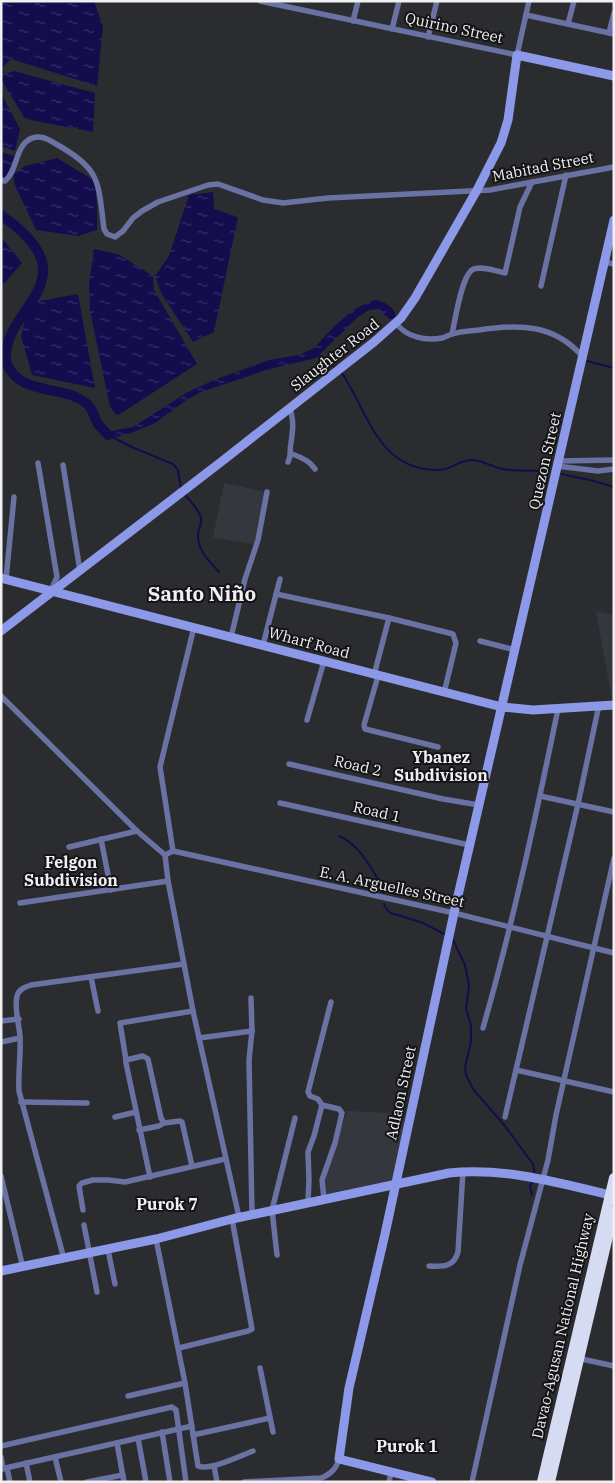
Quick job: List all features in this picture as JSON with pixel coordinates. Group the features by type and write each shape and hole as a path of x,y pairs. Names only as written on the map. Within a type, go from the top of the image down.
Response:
{"highway":[{"name":"Davao-Agusan National Highway","path":"542,1482 553,1452 576,1358 612,1195 614,1178"},
{"name":"Davao-Agusan National Highway","path":"596,1268 614,1211"},
{"name":"Davao-Agusan National Highway","path":"550,1482 553,1452"}],"street":[{"name":"Quirino Street","path":"260,1 614,76"},
{"path":"353,21 358,1"},
{"path":"392,29 399,1"},
{"path":"428,36 437,1"},
{"path":"517,55 529,1"},
{"path":"568,24 574,1"},
{"path":"526,16 612,33 614,13"},
{"name":"Slaughter Road","path":"1,631 80,572 396,323 415,298 477,190 498,149 505,130 517,55"},
{"name":"Mabitad Street","path":"1,180 5,181 9,178 24,144 31,138 48,139 72,153 90,168 98,184 104,229 107,234 114,237 123,231 142,211 158,202 208,185 218,184 263,200 283,203 328,198 495,189 614,167"},
{"path":"541,286 566,175"},
{"path":"452,334 468,272 472,269 481,268 505,273 520,207 532,182"},
{"name":"Quezon Street","path":"502,707 614,220"},
{"path":"604,262 614,264"},
{"path":"396,323 406,333 420,338 440,338 452,334 496,327 523,326 546,331 562,338 582,356"},
{"path":"288,462 292,454 290,446 294,422 290,408"},
{"path":"292,454 312,464 315,469"},
{"path":"558,463 614,460"},
{"path":"38,463 57,578 54,590"},
{"path":"558,463 587,470 614,469"},
{"path":"63,464 80,572"},
{"path":"232,637 245,579 258,540 267,492"},
{"path":"4,578 14,497"},
{"name":"Wharf Road","path":"4,578 502,707 533,710 614,705"},
{"path":"263,645 280,579"},
{"path":"276,594 453,634 456,642 444,693"},
{"path":"389,618 364,725 365,729 438,747"},
{"path":"165,855 173,851 160,775 160,762 194,627"},
{"path":"480,641 515,650"},
{"path":"308,720 324,662"},
{"path":"1,696 137,831 165,855 168,882 193,1011 236,1218 252,1329 179,1348"},
{"path":"505,1117 578,804 599,705"},
{"name":"Adlaon Street","path":"321,1480 331,1473 338,1458 349,1388 469,845 502,707"},
{"path":"484,1028 510,926 558,709"},
{"name":"Road 2","path":"289,764 479,805"},
{"path":"540,796 614,812"},
{"name":"Road 1","path":"280,803 469,845"},
{"path":"69,846 137,831"},
{"path":"101,840 111,890"},
{"name":"E. A. Arguelles Street","path":"173,851 454,913 614,953"},
{"path":"472,1482 614,858"},
{"path":"20,903 168,882"},
{"path":"64,1259 21,1102 18,1070 20,1038 16,998 19,991 24,987 184,964"},
{"path":"91,977 98,1011"},
{"path":"251,998 252,1031 249,1060 252,1214"},
{"path":"324,1199 322,1180 335,1143 342,1113 339,1109 322,1104 318,1099 310,1096 308,1092 332,1002"},
{"path":"150,1176 139,1130 120,1023 193,1011"},
{"path":"1,1021 19,1019"},
{"path":"199,1038 252,1031"},
{"path":"1,1042 20,1038"},
{"path":"126,1060 143,1056 148,1059 161,1118 164,1123"},
{"path":"516,1070 614,1092"},
{"path":"21,1102 87,1103"},
{"path":"308,1202 308,1152 322,1104"},
{"path":"115,1117 136,1112"},
{"path":"277,1255 272,1210 295,1118"},
{"path":"139,1130 160,1126 164,1123 182,1122 192,1166"},
{"path":"82,1210 79,1186 82,1183 100,1180 126,1182 225,1159"},
{"path":"429,1266 444,1267 452,1264 456,1259 463,1171"},
{"path":"1,1271 91,1254 252,1214 395,1183 463,1171 502,1173 542,1179 612,1195"},
{"path":"1,1176 23,1268"},
{"path":"84,1225 97,1292"},
{"path":"156,1239 186,1383 198,1466 202,1468 214,1466 253,1451"},
{"path":"108,1250 115,1284"},
{"path":"576,1358 614,1366"},
{"path":"260,1368 273,1432"},
{"path":"128,1396 186,1383"},
{"path":"1,1446 168,1407 175,1408 186,1482"},
{"path":"193,1435 270,1418"},
{"path":"4,1468 192,1426"},
{"path":"162,1432 170,1482"},
{"path":"138,1438 146,1482"},
{"path":"87,1482 124,1478 117,1442"},
{"path":"55,1457 61,1482"},
{"path":"1,1458 10,1482"},
{"path":"338,1458 432,1482"},
{"path":"26,1463 30,1482"},
{"path":"214,1466 217,1482"},
{"path":"389,1482 391,1472"},
{"path":"244,1482 321,1480"}],"shaded area":[{"path":"224,483 266,492 255,545 213,537"},
{"path":"596,611 614,615 614,700 612,700"},
{"path":"347,1111 389,1113 403,1119 406,1124 394,1177 391,1182 325,1197 322,1185"}],"water":[{"path":"3,1 94,1 103,27 97,86 11,59 2,68 5,74 14,71 95,93 93,132 25,119 1,79 1,4"},
{"path":"1,93 20,129 15,151 1,146 1,116 3,108 1,107"},
{"path":"1,152 20,158 8,178 1,178"},
{"path":"57,158 95,181 97,230 78,236 36,230 14,183 14,174 25,166"},
{"path":"213,192 214,209 238,217 214,332 193,342 161,293 155,276 169,256 189,195"},
{"path":"1,237 22,263 1,286"},
{"path":"94,249 118,254 153,276 154,290 197,364 117,416 110,407 90,311 89,285"},
{"path":"78,294 95,388 32,375 21,336 29,303"},
{"path":"375,300 388,305 396,317 390,319 377,309 369,310 358,317 316,358 270,369 201,392 155,423 131,433 113,438 106,432 133,427 186,393 214,380 269,360 299,355 314,348 349,314"}],"waterway":[{"path":"1,215 28,238 41,258 43,276 37,293 16,325 8,343 6,362 21,381 31,386 66,394 87,404 98,424 108,435"},
{"path":"318,355 336,368"},
{"path":"587,361 614,368"},
{"path":"342,373 377,436 388,450 401,460 417,467 437,470 474,460 508,470 548,471"},
{"path":"108,435 173,464 178,470 181,489"},
{"path":"561,474 614,487"},
{"path":"185,495 197,509 201,518 198,534 199,545 219,572"},
{"path":"339,836 359,851 383,888 384,893"},
{"path":"384,904 391,913 423,923 444,934"},
{"path":"453,940 465,965 469,986 466,1009 471,1025 471,1042 465,1067 466,1075 473,1089 505,1126 533,1164 535,1175"},
{"path":"532,1195 530,1186 533,1181"}],"district":[{"name":"Santo Niño","path":"202,594"},
{"name":"Ybanez Subdivision","path":"441,766"},
{"name":"Felgon Subdivision","path":"71,871"},
{"name":"Purok 7","path":"167,1204"},
{"name":"Purok 1","path":"407,1446"}]}
